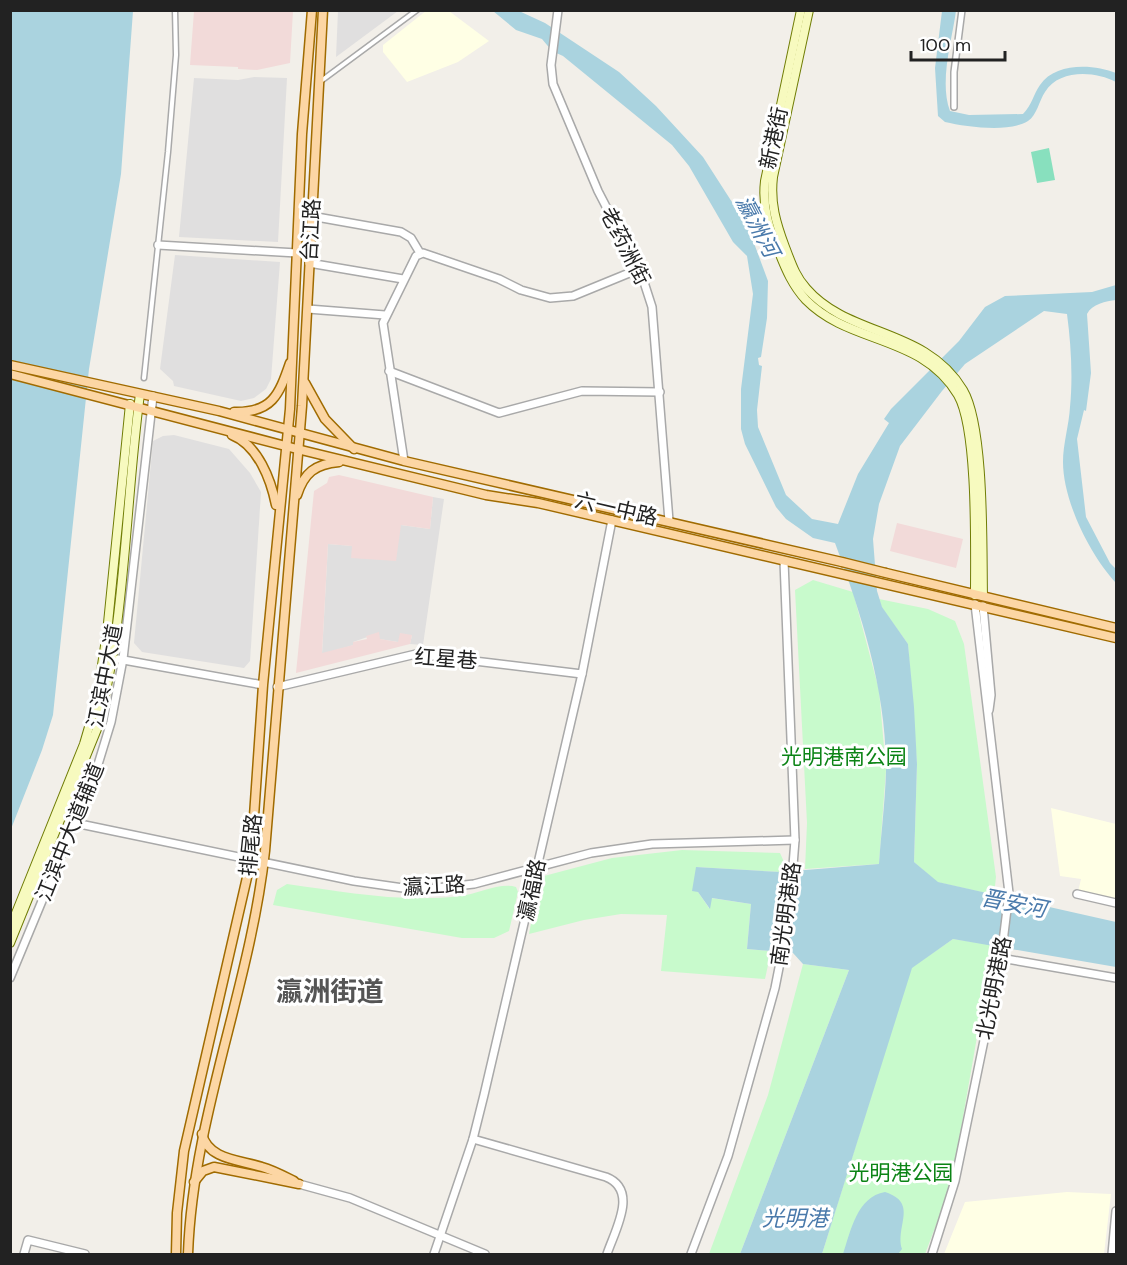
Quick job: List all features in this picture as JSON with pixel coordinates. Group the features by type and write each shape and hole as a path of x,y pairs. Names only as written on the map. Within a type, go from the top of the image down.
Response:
{"main road":[{"name":"台江路","path":"288,430 312,10"},
{"name":"台江路","path":"297,449 308,309 323,10"},
{"name":"新港街","path":"801,10 765,181 765,209 773,239 791,281 815,308 833,319 932,360"},
{"name":"新港街","path":"809,10 773,177 772,202 778,228 795,272 819,301 837,313 905,340 932,360"},
{"path":"219,411 253,411 272,402 280,390 294,355"},
{"path":"932,360 970,407 976,434 979,600"},
{"name":"六一中路","path":"10,365 115,390 219,411 404,461 842,562 1116,638"},
{"path":"304,373 308,392 317,407 355,449"},
{"name":"六一中路","path":"10,374 112,399 214,428 486,495 538,503 889,585 979,600 1116,628"},
{"name":"江滨中大道","path":"10,943 98,729 108,657 134,405 140,394"},
{"path":"214,428 236,437 259,462 269,479 278,514"},
{"name":"排尾路","path":"176,1254 177,1213 184,1151 251,860 263,685 288,430"},
{"name":"排尾路","path":"188,1254 193,1185 202,1132 264,862 297,449"},
{"path":"291,516 300,484 306,474 323,464 350,462"},
{"name":"江滨中大道","path":"10,928 84,744 108,657"},
{"path":"202,1132 205,1143 211,1150 266,1168 299,1184"},
{"path":"235,1171 231,1163 239,1161"},
{"path":"193,1185 199,1174 209,1167 299,1184"}],"street":[{"path":"144,378 175,73 175,10"},
{"path":"319,82 417,10"},
{"name":"老药洲街","path":"558,10 551,74 556,91 598,191 639,269 653,315 669,521"},
{"path":"954,107 954,72 962,10"},
{"path":"311,216 401,232 411,238 420,253 550,298 573,296 639,269"},
{"path":"158,245 297,253"},
{"path":"404,461 383,328 385,315 413,260 420,253"},
{"path":"309,263 403,279"},
{"path":"308,309 385,315"},
{"path":"389,371 499,413 582,392 660,392"},
{"name":"江滨中大道辅道","path":"10,978 75,823 108,737 123,659 156,411 153,396"},
{"name":"瀛福路","path":"434,1254 473,1139 582,674 612,520"},
{"name":"南光明港路","path":"691,1254 724,1168 775,988 788,925 795,840 784,561"},
{"name":"北光明港路","path":"932,1254 956,1181 1002,948 1009,893 988,716 991,695 979,600"},
{"name":"红星巷","path":"277,687 419,654 582,674"},
{"path":"108,657 263,685"},
{"name":"瀛江路","path":"75,823 388,888 417,890 464,886 591,853 651,844 795,840"},
{"path":"1077,894 1116,903"},
{"path":"1000,958 1116,978"},
{"path":"473,1139 606,1177 617,1183 624,1192 624,1203 607,1254"},
{"path":"299,1184 350,1198 485,1254"},
{"path":"1112,1254 1116,1211"},
{"path":"24,1254 28,1240 85,1254"}],"shaded area":[{"path":"338,10 398,11 336,57"},
{"path":"427,10 449,11 489,41 458,62 407,82 383,52 383,45"},
{"path":"194,11 293,11 290,63 257,70 190,65"},
{"path":"254,77 287,78 278,242 179,237 194,78 238,80"},
{"path":"175,255 280,262 271,379 266,389 254,398 241,401 174,386 173,381 160,369"},
{"path":"174,435 229,449 250,473 261,492 250,661 244,668 142,652 134,643 153,441 163,436"},
{"path":"339,475 433,497 430,529 401,525 396,561 351,558 352,546 328,544 322,653 353,645 353,642 367,639 366,636 379,632 380,639 398,642 400,633 412,635 410,644 296,673 314,491 327,483 329,477"},
{"path":"433,497 444,499 423,645 410,644 412,635 398,642 379,639 379,633 353,642 354,645 322,654 328,544 353,546 352,558 401,525 430,529"},
{"path":"897,523 963,539 956,568 890,551"},
{"path":"1051,808 1116,824 1116,902 1077,896 1081,879 1060,876"},
{"path":"1067,1192 1111,1194 1104,1254 944,1254 965,1202"}],"green space":[{"path":"1049,148 1055,180 1037,183 1031,152"},
{"name":"光明港南公园","path":"813,580 853,592 879,690 886,770 879,864 805,869 807,823 795,590"},
{"path":"879,599 928,609 955,621 964,644 996,877 994,895 937,882 914,862 917,764 908,644 882,608"},
{"path":"682,850 780,853 785,864 781,872 696,867 698,892 709,908 711,898 751,904 747,949 771,951 765,979 661,971 667,915 621,914 584,920 529,934 538,887 544,876 612,858"},
{"path":"287,884 374,896 417,898 461,896 503,886 516,887 518,892 509,931 494,938 462,938 273,905 277,890"},
{"name":"光明港公园","path":"953,939 993,945 951,1186 925,1254 822,1254 911,968"},
{"path":"803,964 849,970 740,1254 709,1254 768,1095"}],"water":[{"path":"11,11 133,11 121,174 89,369 53,715 11,829"},
{"path":"493,11 519,11 545,23 619,72 656,106 703,157 748,227 768,281 767,318 761,357 758,358 759,365 762,366 757,410 758,427 786,495 812,519 838,524 858,474 889,423 884,419 891,409 959,341 985,307 1005,296 1092,292 1116,285 1116,300 1096,305 1087,314 1091,373 1086,411 1084,410 1077,439 1086,517 1110,563 1116,569 1116,583 1097,558 1080,527 1064,477 1063,455 1071,384 1067,314 1044,311 965,364 900,446 879,504 873,539 877,591 882,607 908,644 917,764 914,862 938,882 1116,922 1116,967 953,939 912,968 822,1254 740,1254 849,970 803,964 793,953 747,949 751,904 712,898 710,909 698,892 692,891 696,867 781,872 879,864 886,772 885,742 871,655 835,543 813,538 786,519 776,507 745,444 741,429 741,389 753,294 747,256 733,242 689,166 672,145 563,56 552,51 542,39 516,30"},
{"path":"942,11 956,11 946,74 947,100 950,111 969,115 1023,114 1040,85 1047,78 1055,72 1075,67 1097,68 1116,73 1116,82 1088,74 1059,79 1045,92 1031,118 1020,125 988,128 945,122 938,116 935,68"},
{"path":"885,1192 901,1202 904,1216 901,1232 902,1249 898,1254 843,1254 852,1225 862,1207 875,1195"}],"district":[{"name":"瀛洲街道","path":"330,992"}],"water label":[{"name":"瀛洲河","path":"758,226"},
{"name":"晋安河","path":"1014,903"},
{"name":"光明港","path":"795,1218"}]}
